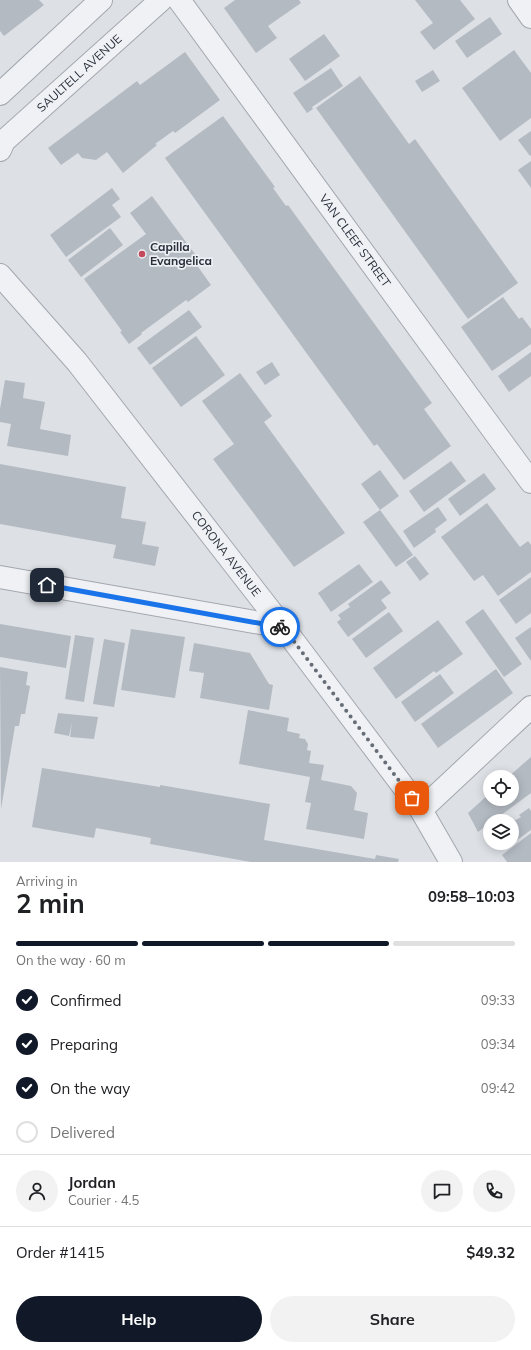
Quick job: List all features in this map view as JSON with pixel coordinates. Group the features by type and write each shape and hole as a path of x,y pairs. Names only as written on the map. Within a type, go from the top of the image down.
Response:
{"street":[{"path":"0,94 100,0"},
{"name":"SAULTELL AVENUE","path":"0,150 4,141 160,0"},
{"name":"VAN CLEEF STREET","path":"179,0 531,482"},
{"path":"519,0 531,17"},
{"name":"CORONA AVENUE","path":"0,275 77,362 283,627 421,810 451,862"},
{"path":"0,577 283,627"},
{"path":"421,810 531,707"}],"building":[{"path":"0,0 39,0 44,5 4,36 0,31"},
{"path":"235,0 299,0 301,3 268,26 277,38 256,53 224,8"},
{"path":"415,0 460,0 475,19 434,50 420,32 433,23"},
{"path":"490,17 502,34 467,58 455,41"},
{"path":"324,34 340,56 305,81 289,59"},
{"path":"514,50 531,73 531,118 500,141 462,88"},
{"path":"185,52 220,100 175,133 173,131 155,144 157,145 123,173 107,152 96,160 82,158 78,153 61,165 48,148 137,81 140,85"},
{"path":"331,68 343,86 312,107 313,109 307,113 293,93"},
{"path":"433,70 440,81 422,92 415,81"},
{"path":"360,76 409,144 415,139 518,283 468,319 316,108"},
{"path":"223,116 275,187 273,188 286,206 288,205 432,403 424,409 451,446 404,480 377,444 374,446 165,158"},
{"path":"531,131 531,155 530,156 518,140"},
{"path":"531,161 531,188 518,170"},
{"path":"112,188 120,199 112,205 121,217 66,257 50,235"},
{"path":"152,196 200,261 196,264 211,285 188,302 186,300 141,333 142,334 129,344 120,332 122,331 84,279 146,234 130,213"},
{"path":"110,228 123,245 81,277 68,260"},
{"path":"503,297 519,319 522,317 531,329 531,344 492,371 461,327"},
{"path":"189,310 202,327 150,365 137,348"},
{"path":"196,336 225,375 181,407 152,368"},
{"path":"531,352 531,376 509,392 498,376"},
{"path":"272,362 280,375 265,385 256,372"},
{"path":"240,373 272,416 264,422 345,533 294,567 213,459 234,444 202,401"},
{"path":"5,380 25,383 23,398 45,402 40,429 71,435 68,456 7,446 11,424 0,422 0,409"},
{"path":"451,461 466,481 424,512 409,491"},
{"path":"0,464 126,487 121,518 146,522 142,544 159,547 155,566 113,558 116,545 0,524"},
{"path":"380,470 399,496 380,510 361,484"},
{"path":"484,473 496,489 460,516 448,499"},
{"path":"487,503 520,547 528,541 531,545 531,572 498,596 483,575 474,581 441,537"},
{"path":"438,507 447,520 435,529 436,532 414,548 403,531"},
{"path":"380,510 413,555 396,567 363,522"},
{"path":"415,556 429,574 420,581 406,562"},
{"path":"359,564 373,582 331,612 318,593"},
{"path":"531,577 531,613 516,624 499,600"},
{"path":"381,580 391,593 381,600 387,608 348,637 337,622 341,619 338,615 350,607 348,604"},
{"path":"483,609 522,664 504,677 465,622"},
{"path":"389,612 403,631 366,658 352,639"},
{"path":"438,620 463,654 436,673 434,671 396,699 373,668"},
{"path":"0,624 71,636 66,668 0,657"},
{"path":"531,627 531,661 515,638"},
{"path":"131,629 185,637 175,698 121,690"},
{"path":"75,635 94,638 84,702 65,699"},
{"path":"104,639 125,643 114,707 93,704"},
{"path":"194,643 250,653 269,684 273,685 269,710 200,698 204,673 189,671"},
{"path":"0,667 28,672 26,685 30,686 25,714 21,714 19,726 15,726 1,809"},
{"path":"496,669 513,693 438,748 421,724"},
{"path":"440,674 454,693 415,722 401,702"},
{"path":"248,710 289,718 287,731 300,734 299,738 305,739 308,744 307,750 311,751 309,763 324,765 321,780 351,786 357,793 354,810 368,813 364,839 306,829 311,803 305,802 310,777 239,764"},
{"path":"58,713 98,717 94,739 70,737 72,722 69,736 54,733"},
{"path":"531,757 531,793 519,802 519,770 516,770"},
{"path":"42,768 160,787 160,785 270,804 264,840 375,859 376,855 399,859 398,862 251,862 150,844 151,838 96,828 94,838 32,827"},
{"path":"483,799 483,806 513,806 502,814 483,814 483,828 478,832 468,813"},
{"path":"529,808 531,811 531,830 519,839 519,818 521,817 519,815"},
{"path":"531,833 531,862 507,862 502,855 509,850 519,850 519,842"}],"way so far":[{"path":"280,627 283,627 412,798"}],"place":[{"name":"Capilla Evangelica","path":"142,254"}],"route":[{"path":"47,585 280,627"}]}
